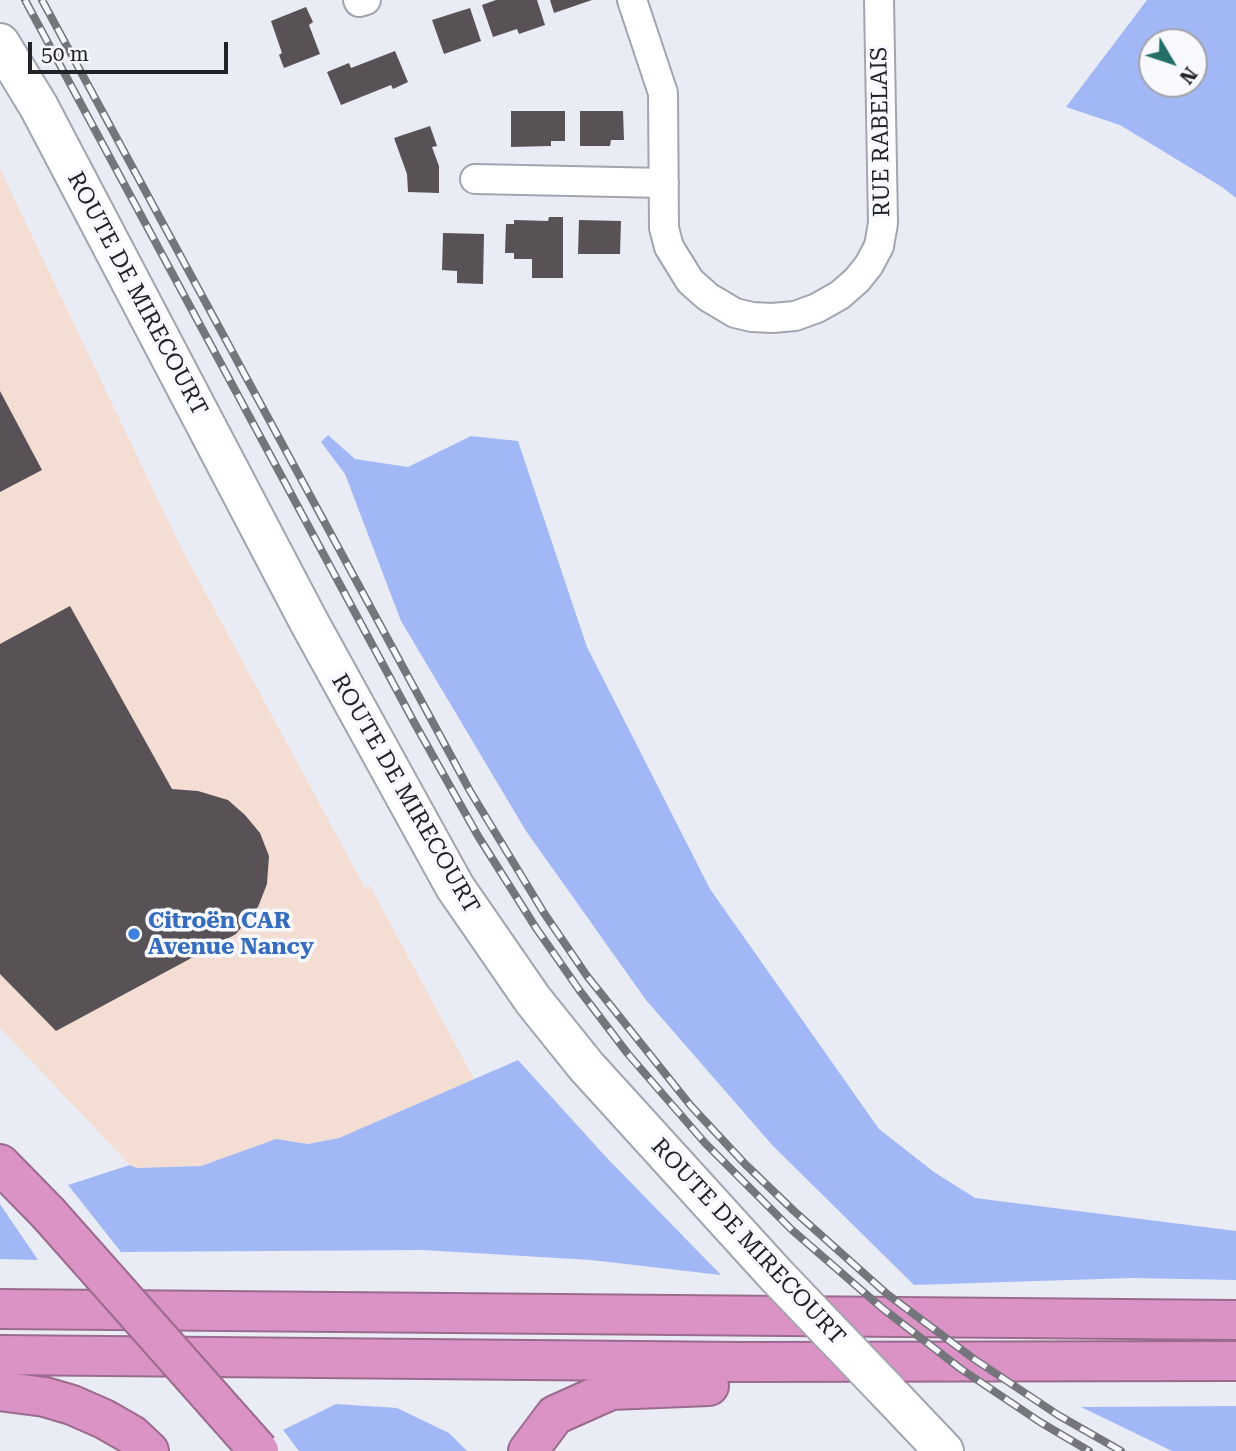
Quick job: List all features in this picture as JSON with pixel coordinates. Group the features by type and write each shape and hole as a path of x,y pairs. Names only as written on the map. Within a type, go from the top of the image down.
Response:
{"highway":[{"path":"0,1164 259,1451"},
{"path":"12,1307 1236,1320"},
{"path":"0,1355 742,1363 1236,1362"},
{"path":"528,1451 555,1415 611,1390 753,1384 819,1361"},
{"path":"0,1391 45,1397 72,1405 132,1435 149,1451"}],"main road":[{"name":"ROUTE DE MIRECOURT","path":"0,43 39,107 309,622 455,887 533,1000 586,1066 776,1275 944,1451"}],"street":[{"path":"359,0 366,0"},
{"name":"RUE RABELAIS","path":"632,0 663,93 664,228 669,247 690,281 721,306 752,317 772,318 795,316 840,295 869,265 878,246 883,223 879,0"},
{"path":"475,180 664,183"}],"shaded area":[{"path":"1147,0 1236,0 1236,198 1120,125 1066,107"},
{"path":"0,169 178,542 365,888 370,886 474,1079 339,1138 308,1144 276,1139 201,1166 137,1168 130,1165 0,1028"},
{"path":"328,435 355,459 408,467 471,436 518,441 587,647 710,889 879,1129 934,1172 975,1198 1236,1231 1236,1280 1131,1278 914,1285 773,1146 646,1000 526,831 401,621 345,474 321,442"},
{"path":"518,1060 606,1157 721,1275 591,1260 423,1250 121,1252 68,1185 130,1165 137,1168 201,1166 276,1139 308,1144 339,1138"},
{"path":"0,1204 38,1260 0,1259"},
{"path":"336,1404 397,1408 449,1433 467,1451 299,1451 283,1430"},
{"path":"1236,1406 1236,1451 1172,1451 1081,1407"}],"building":[{"path":"496,0 537,0 545,25 519,34 517,29 493,37 482,5"},
{"path":"550,0 592,0 554,13"},
{"path":"306,7 313,22 309,25 320,54 284,68 271,21"},
{"path":"470,8 481,41 444,54 432,20"},
{"path":"395,51 408,82 393,89 391,85 341,105 327,72 349,63 351,68"},
{"path":"511,111 565,111 565,141 551,141 551,146 511,147"},
{"path":"580,111 623,111 624,140 611,140 610,146 580,146"},
{"path":"430,126 437,146 432,147 439,166 439,193 408,192 407,174 394,138"},
{"path":"549,217 563,217 563,278 532,278 532,259 514,259 514,253 505,253 506,224 514,224 514,220 548,221"},
{"path":"579,220 621,221 620,254 578,254"},
{"path":"443,233 484,234 483,284 457,283 457,271 442,270"},
{"path":"0,391 42,470 0,492"},
{"path":"70,606 172,789 198,791 228,800 260,833 269,856 267,884 258,907 236,934 56,1031 0,974 0,644"}],"railway":[{"path":"25,0 415,724 478,836 536,928 580,991 628,1054 705,1143 792,1230 882,1308 961,1369 1089,1451"},
{"path":"42,0 470,791 544,913 587,976 691,1106 745,1164 887,1294 974,1359 1058,1415 1121,1451"}],"place":[{"name":"Citroën CAR Avenue Nancy","path":"134,934"}]}
